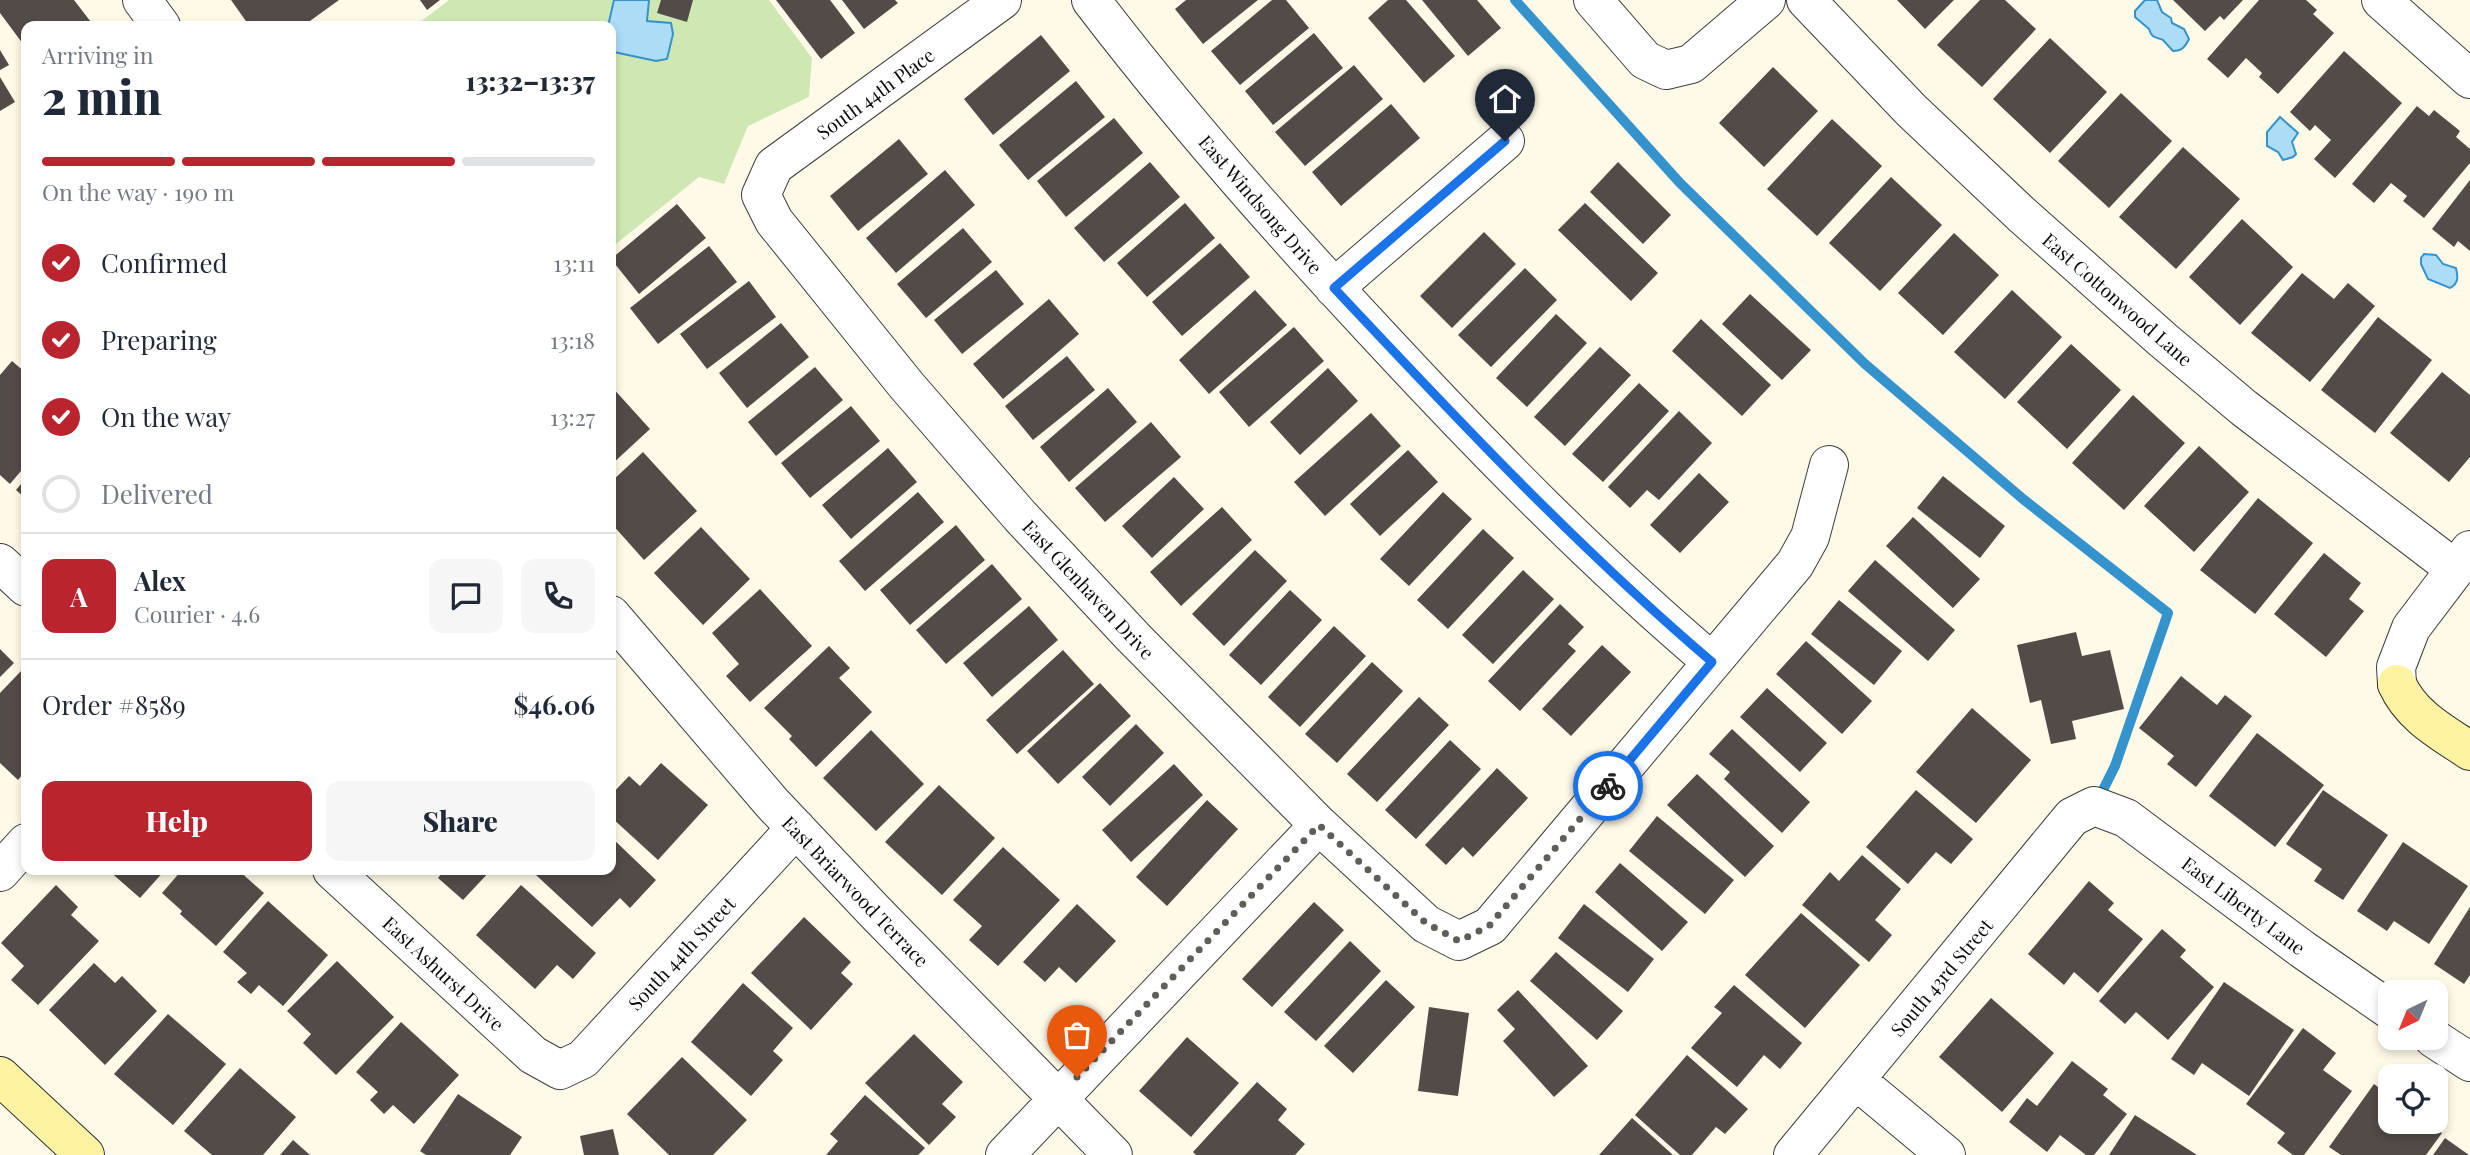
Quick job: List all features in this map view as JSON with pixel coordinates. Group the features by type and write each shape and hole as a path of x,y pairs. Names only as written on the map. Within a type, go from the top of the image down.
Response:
{"street":[{"path":"142,0 157,21"},
{"name":"South 44th Place","path":"761,195 774,166 1002,0"},
{"name":"East Windsong Drive","path":"1091,0 1238,181 1455,419 1571,532 1712,662"},
{"path":"1593,0 1645,60 1666,70 1691,64 1766,0"},
{"name":"East Cottonwood Lane","path":"1806,0 1911,110 2021,214 2163,340 2244,408 2463,559"},
{"path":"2381,0 2470,79"},
{"path":"1334,288 1505,141"},
{"name":"East Glenhaven Drive","path":"761,195 774,221 882,355 1020,516 1133,637 1319,825 1426,923 1459,941 1489,926 1712,662"},
{"path":"1712,662 1795,564 1810,537 1829,465"},
{"path":"2463,559 2412,628 2396,667 2397,684 2403,699 2412,709 2470,751"},
{"path":"0,563 21,582"},
{"name":"East Briarwood Terrace","path":"616,621 796,828 980,1021 1113,1155"},
{"name":"East Liberty Lane","path":"2094,806 2126,818 2302,949 2378,1002"},
{"name":"South 43rd Street","path":"1793,1155 2072,817 2094,806"},
{"path":"1005,1155 1319,825"},
{"name":"South 44th Street","path":"560,1070 583,1059 796,828"},
{"path":"0,872 21,849"},
{"name":"East Ashurst Drive","path":"337,875 533,1055 560,1070"},
{"path":"2448,1048 2470,1062"},
{"path":"0,1076 85,1155"},
{"path":"1856,1080 1946,1155"}],"green space":[{"path":"449,0 769,0 812,58 809,97 748,126 724,184 699,177 616,244 616,21 422,21"}],"water":[{"path":"614,0 649,0 647,21 671,23 673,34 667,59 656,61 616,52 616,21 609,21"},
{"path":"2145,0 2157,0 2162,12 2171,18 2172,23 2184,29 2189,39 2183,48 2173,51 2163,40 2153,36 2135,17 2135,11"},
{"path":"2280,117 2298,133 2292,142 2296,154 2283,160 2278,152 2267,146 2267,132"},
{"path":"2424,254 2436,255 2443,264 2456,268 2457,280 2453,286 2450,288 2428,279 2421,264"}],"building":[{"path":"0,0 74,0 90,21 21,21 21,41 0,13"},
{"path":"231,0 339,0 310,21 246,21"},
{"path":"420,0 440,0 427,10"},
{"path":"661,0 693,0 687,22 657,13"},
{"path":"776,0 830,0 855,33 821,59"},
{"path":"842,0 895,0 898,3 864,29"},
{"path":"1186,0 1258,0 1203,44 1175,9"},
{"path":"1272,0 1286,0 1309,28 1240,85 1211,51"},
{"path":"1388,0 1406,0 1455,56 1424,83 1368,18"},
{"path":"1422,0 1477,0 1501,28 1468,56"},
{"path":"1897,0 1954,0 1925,29"},
{"path":"1980,0 2005,0 2036,29 1982,87 1937,45"},
{"path":"2173,0 2243,0 2224,20 2220,16 2205,31"},
{"path":"2259,0 2306,0 2317,10 2313,14 2334,33 2278,94 2259,77 2262,73 2246,58 2228,78 2207,59"},
{"path":"1314,33 1343,68 1273,125 1245,91"},
{"path":"1041,35 1070,71 993,135 964,99"},
{"path":"2050,38 2107,92 2050,153 1993,99"},
{"path":"0,50 9,65 0,70"},
{"path":"2344,51 2402,103 2335,178 2314,159 2331,140 2315,125 2310,131 2290,112"},
{"path":"1354,65 1383,99 1305,166 1275,132"},
{"path":"1773,67 1818,111 1764,167 1719,123"},
{"path":"0,77 15,102 0,111"},
{"path":"1076,81 1105,117 1028,180 999,145"},
{"path":"2121,93 2172,141 2109,208 2058,161"},
{"path":"1391,104 1420,138 1341,206 1312,172"},
{"path":"2417,106 2429,116 2434,110 2460,131 2456,137 2470,149 2470,163 2424,218 2403,201 2407,196 2391,183 2374,203 2352,184"},
{"path":"1114,118 1143,153 1066,217 1037,181"},
{"path":"1832,119 1882,166 1817,236 1767,189"},
{"path":"899,139 928,174 858,231 830,196"},
{"path":"2183,147 2240,199 2176,269 2119,217"},
{"path":"1150,162 1180,197 1104,262 1074,228"},
{"path":"1618,162 1671,215 1643,244 1590,192"},
{"path":"945,170 975,205 896,273 866,238"},
{"path":"1891,177 1942,225 1880,291 1829,243"},
{"path":"2470,180 2470,251 2458,241 2454,247 2432,229"},
{"path":"1185,203 1215,238 1147,297 1117,263"},
{"path":"1585,203 1658,273 1631,301 1558,230"},
{"path":"677,204 706,238 639,294 616,265 616,255"},
{"path":"2242,219 2293,267 2240,325 2189,277"},
{"path":"963,228 992,262 926,318 897,284"},
{"path":"1484,232 1516,264 1452,328 1420,296"},
{"path":"1954,233 1999,275 1943,335 1898,293"},
{"path":"1220,243 1250,277 1182,336 1152,302"},
{"path":"709,246 737,282 658,344 630,308"},
{"path":"1525,268 1557,300 1491,367 1458,335"},
{"path":"996,270 1024,304 962,354 934,320"},
{"path":"2302,273 2334,299 2348,283 2375,306 2310,382 2251,333"},
{"path":"749,281 776,317 707,369 680,334"},
{"path":"1255,290 1287,325 1209,394 1179,360"},
{"path":"2012,290 2062,337 2005,399 1954,352"},
{"path":"1750,294 1811,350 1782,380 1722,324"},
{"path":"1049,299 1079,334 1003,399 973,364"},
{"path":"1556,314 1587,343 1527,407 1496,378"},
{"path":"2378,317 2432,360 2375,433 2321,390"},
{"path":"1701,319 1771,385 1742,416 1672,351"},
{"path":"781,323 809,357 747,408 719,373"},
{"path":"1294,327 1324,361 1249,427 1219,392"},
{"path":"2071,344 2121,390 2067,449 2017,402"},
{"path":"1600,347 1631,375 1565,446 1534,417"},
{"path":"1067,356 1095,390 1033,440 1005,406"},
{"path":"12,361 21,369 21,471 10,484 0,475 0,375"},
{"path":"815,367 843,400 776,456 748,422"},
{"path":"1328,368 1358,401 1300,455 1270,422"},
{"path":"2442,372 2470,395 2470,457 2449,482 2390,433"},
{"path":"1639,383 1669,411 1603,482 1572,454"},
{"path":"1108,388 1137,422 1069,482 1040,447"},
{"path":"616,392 650,429 616,460"},
{"path":"2133,395 2185,443 2124,510 2072,463"},
{"path":"851,406 880,441 810,498 781,463"},
{"path":"1679,411 1712,443 1659,500 1647,490 1630,508 1608,487"},
{"path":"1371,413 1401,446 1325,516 1294,482"},
{"path":"1151,422 1181,457 1105,522 1075,488"},
{"path":"2199,446 2249,492 2194,552 2144,506"},
{"path":"888,448 917,482 851,539 822,505"},
{"path":"1408,450 1438,482 1380,536 1350,504"},
{"path":"643,452 697,511 644,560 616,529 616,477"},
{"path":"1699,473 1729,502 1680,553 1650,525"},
{"path":"1943,476 2005,526 1980,558 1917,508"},
{"path":"1174,477 1204,509 1152,558 1122,526"},
{"path":"918,492 944,522 865,591 839,561"},
{"path":"1443,492 1472,519 1409,586 1380,559"},
{"path":"2258,498 2313,543 2255,614 2200,570"},
{"path":"1222,507 1252,540 1181,606 1150,572"},
{"path":"1913,517 1980,579 1953,608 1886,546"},
{"path":"956,525 985,560 910,625 880,590"},
{"path":"701,527 750,579 703,625 654,573"},
{"path":"1483,529 1514,558 1448,629 1417,600"},
{"path":"1255,550 1287,581 1224,646 1192,614"},
{"path":"2324,553 2361,583 2349,599 2364,611 2326,657 2274,614"},
{"path":"1875,560 1955,630 1928,661 1848,591"},
{"path":"992,564 1022,599 946,664 916,630"},
{"path":"1523,570 1554,599 1493,664 1462,635"},
{"path":"760,589 812,646 750,702 726,676 739,664 712,633"},
{"path":"1290,590 1322,620 1261,685 1229,655"},
{"path":"1839,600 1902,651 1874,685 1811,634"},
{"path":"1560,604 1584,627 1568,644 1576,651 1520,711 1488,681"},
{"path":"1029,606 1058,640 992,697 963,663"},
{"path":"1334,626 1366,656 1300,727 1268,697"},
{"path":"2076,632 2082,656 2110,650 2124,709 2072,721 2076,739 2051,744 2041,700 2030,703 2017,645"},
{"path":"1806,641 1872,701 1842,734 1776,674"},
{"path":"1602,645 1631,672 1571,736 1542,709"},
{"path":"829,646 850,668 839,678 872,712 816,767 789,739 792,736 764,708"},
{"path":"0,649 14,663 0,677"},
{"path":"1063,650 1094,684 1017,754 986,720"},
{"path":"1372,662 1403,691 1337,763 1305,734"},
{"path":"21,671 21,776 18,780 0,763 0,693"},
{"path":"2181,676 2217,705 2225,695 2252,716 2196,787 2167,764 2174,756 2139,728"},
{"path":"1100,683 1131,716 1058,784 1027,751"},
{"path":"1767,688 1827,743 1800,772 1740,717"},
{"path":"1419,697 1449,725 1377,802 1347,774"},
{"path":"1972,708 2031,760 1976,823 1916,772"},
{"path":"1136,724 1164,753 1110,806 1082,777"},
{"path":"1732,729 1810,802 1782,833 1724,779 1730,772 1709,754"},
{"path":"871,730 924,784 876,831 823,778"},
{"path":"2257,733 2324,785 2275,847 2209,796"},
{"path":"1450,740 1481,769 1416,839 1385,810"},
{"path":"661,763 708,805 658,860 616,822 616,790 629,776 640,786"},
{"path":"1174,764 1203,795 1131,862 1102,830"},
{"path":"1497,768 1528,798 1473,857 1463,847 1446,865 1425,845"},
{"path":"1697,774 1774,846 1745,877 1667,805"},
{"path":"939,785 995,838 942,895 885,842"},
{"path":"1916,790 1973,839 1951,864 1936,852 1908,884 1866,847"},
{"path":"2323,790 2388,835 2343,900 2314,881 2322,869 2286,844"},
{"path":"1207,800 1238,829 1167,906 1136,877"},
{"path":"1657,816 1734,880 1705,914 1629,851"},
{"path":"616,842 656,880 630,908 620,898 592,927 536,875 616,875"},
{"path":"2403,842 2468,886 2429,944 2394,921 2387,931 2357,911"},
{"path":"1003,847 1060,900 998,966 969,940 982,926 953,900"},
{"path":"1862,855 1901,889 1875,920 1892,935 1869,962 1802,905 1830,872 1839,881"},
{"path":"1620,863 1688,922 1662,951 1595,892"},
{"path":"114,875 161,875 140,898"},
{"path":"178,875 244,875 264,893 216,946 180,914 182,911 162,893"},
{"path":"440,875 486,875 463,900 438,878"},
{"path":"2089,881 2114,903 2108,910 2143,939 2098,993 2074,972 2064,985 2028,954"},
{"path":"56,885 78,907 71,915 99,941 38,1005 11,980 24,966 1,943"},
{"path":"521,885 596,953 573,979 557,965 535,989 476,935"},
{"path":"268,901 328,955 283,1006 259,985 251,994 237,982 247,973 223,952"},
{"path":"1314,902 1344,930 1272,1007 1242,979"},
{"path":"1077,904 1116,941 1076,983 1059,967 1045,982 1023,962"},
{"path":"1584,904 1654,959 1628,992 1558,938"},
{"path":"2470,907 2470,975 2464,984 2434,964"},
{"path":"1801,913 1860,965 1805,1028 1745,975"},
{"path":"804,917 851,962 841,973 853,984 811,1030 751,973"},
{"path":"2162,929 2186,950 2180,957 2214,987 2168,1040 2136,1012 2125,1024 2099,1001"},
{"path":"1350,941 1381,971 1316,1041 1284,1012"},
{"path":"1556,952 1623,1011 1597,1040 1530,981"},
{"path":"337,961 394,1017 336,1075 303,1043 311,1034 287,1011"},
{"path":"94,963 115,983 122,976 157,1011 105,1065 49,1010"},
{"path":"1386,980 1415,1007 1353,1073 1324,1046"},
{"path":"2224,982 2294,1030 2249,1096 2202,1063 2194,1075 2171,1059"},
{"path":"743,983 793,1028 773,1051 783,1060 751,1096 691,1042"},
{"path":"1734,985 1802,1043 1780,1069 1764,1055 1737,1087 1691,1048 1722,1013 1714,1007"},
{"path":"1518,990 1588,1066 1554,1097 1503,1041 1515,1029 1497,1010"},
{"path":"1991,998 2054,1053 2002,1112 1939,1057"},
{"path":"1429,1007 1469,1013 1458,1096 1418,1091"},
{"path":"168,1014 226,1064 173,1125 114,1074"},
{"path":"401,1022 459,1075 414,1124 393,1105 384,1114 370,1100 378,1092 356,1072"},
{"path":"2303,1028 2336,1053 2323,1070 2352,1091 2304,1155 2293,1155 2277,1143 2285,1133 2246,1104"},
{"path":"914,1034 963,1082 942,1104 956,1117 929,1145 865,1083"},
{"path":"1187,1037 1239,1083 1191,1137 1139,1091"},
{"path":"1687,1055 1748,1109 1725,1134 1716,1127 1692,1155 1680,1155 1635,1115"},
{"path":"682,1057 747,1120 713,1155 669,1155 627,1114"},
{"path":"2072,1061 2108,1089 2103,1095 2127,1114 2094,1155 2086,1155 2060,1135 2047,1152 2009,1122 2027,1098 2037,1106"},
{"path":"240,1068 296,1117 263,1155 212,1155 184,1131"},
{"path":"1257,1082 1287,1109 1278,1120 1305,1144 1295,1155 1196,1155 1193,1152"},
{"path":"2374,1084 2378,1087 2378,1134 2441,1134 2426,1155 2341,1155 2329,1147"},
{"path":"458,1094 522,1137 510,1155 426,1155 420,1151"},
{"path":"865,1095 925,1148 918,1155 826,1155 838,1141 830,1134"},
{"path":"2135,1115 2197,1155 2109,1155"},
{"path":"1632,1118 1673,1155 1599,1155"},
{"path":"613,1129 619,1155 584,1155 580,1136"},
{"path":"2445,1138 2469,1155 2433,1155"},
{"path":"293,1140 310,1155 280,1155"}],"waterway":[{"path":"1515,0 1680,183 1865,364 2023,499 2168,613 2115,766 2098,800"}],"way so far":[{"path":"1077,1077 1319,825 1426,923 1459,941 1489,926 1608,786"}],"route":[{"path":"1505,141 1334,288 1455,419 1571,532 1712,662 1608,786"}]}
